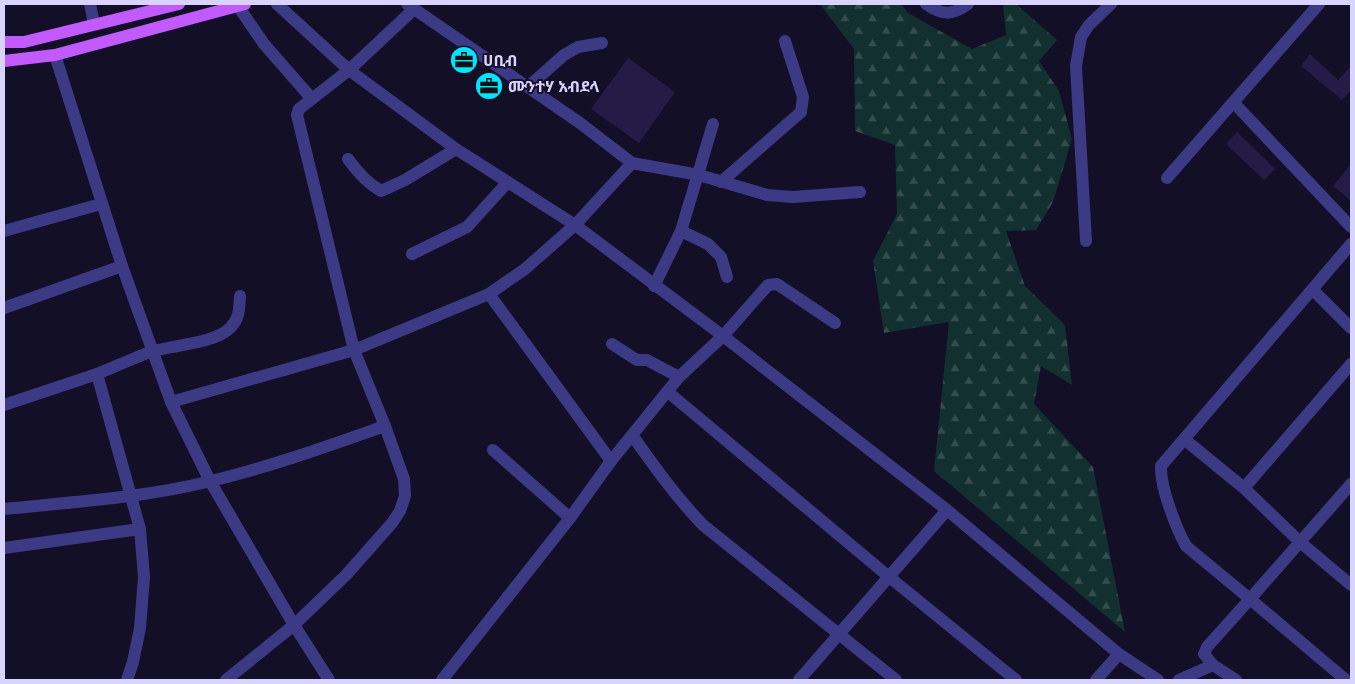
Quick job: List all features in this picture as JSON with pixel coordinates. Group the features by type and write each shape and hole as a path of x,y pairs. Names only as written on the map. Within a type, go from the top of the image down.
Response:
{"main road":[{"path":"4,42 24,42 179,4"},
{"path":"4,61 55,55 241,5"}],"street":[{"path":"90,4 94,24"},
{"path":"277,4 349,70 456,149 574,225 723,336 947,510 1118,654 1158,680"},
{"path":"926,4 935,11 948,13 959,11 968,4"},
{"path":"1086,241 1076,66 1081,37 1089,25 1111,4"},
{"path":"1166,178 1234,103 1318,4"},
{"path":"241,5 264,44 312,99"},
{"path":"226,680 294,625 359,562 392,523 400,511 405,496 404,479 354,350 297,122 297,115 299,109 349,70 410,6 528,87 632,163 699,175 767,195 793,197 860,192"},
{"path":"721,182 801,112 804,98 785,40"},
{"path":"528,87 564,55 578,47 602,43"},
{"path":"55,55 101,204 170,402 210,482 294,625 329,680"},
{"path":"1234,103 1351,227"},
{"path":"654,286 681,231 713,124"},
{"path":"348,160 359,174 381,191 405,180 456,149"},
{"path":"170,402 354,350 489,294 525,269 574,225 632,163"},
{"path":"412,254 467,227 507,183"},
{"path":"4,231 101,204"},
{"path":"681,231 708,244 715,250 721,257 728,277"},
{"path":"1346,680 1186,546 1180,536 1162,482 1161,473 1162,466 1184,439 1351,244"},
{"path":"4,308 122,266"},
{"path":"442,680 570,518 611,461 679,377 723,336 768,285 777,284 835,322"},
{"path":"1313,290 1351,328"},
{"path":"489,294 611,461"},
{"path":"4,405 96,374 152,352 218,336 229,329 237,320 240,296"},
{"path":"612,344 637,360 647,360 679,377"},
{"path":"1244,488 1351,364"},
{"path":"96,374 140,529 144,577 140,628 127,680"},
{"path":"668,392 1016,680"},
{"path":"4,509 130,496 210,482 303,454 385,426"},
{"path":"632,435 666,484 703,525 896,680"},
{"path":"1184,439 1244,488 1300,542 1350,582"},
{"path":"493,450 570,518"},
{"path":"1236,680 1213,665 1204,654 1207,646 1351,484"},
{"path":"799,680 947,510"},
{"path":"4,548 140,529"},
{"path":"1096,680 1118,654"},
{"path":"1179,680 1213,665"}],"green space":[{"path":"820,4 901,4 908,13 972,49 1006,35 1003,4 1016,4 1057,40 1039,61 1059,91 1072,139 1053,202 1036,230 1006,231 1025,286 1065,325 1072,385 1041,366 1034,404 1093,467 1125,632 934,471 949,322 884,333 873,261 897,214 895,145 855,131 854,49"}],"building":[{"path":"1310,54 1338,80 1351,66 1351,90 1342,100 1301,66"},
{"path":"628,58 675,92 639,143 591,109"},
{"path":"1237,132 1275,169 1264,180 1226,144"},
{"path":"1351,164 1351,201 1333,186"}],"place":[{"name":"ሀቢብ","path":"464,60"},
{"name":"ሙንተሃ አብደላ","path":"489,86"}]}
